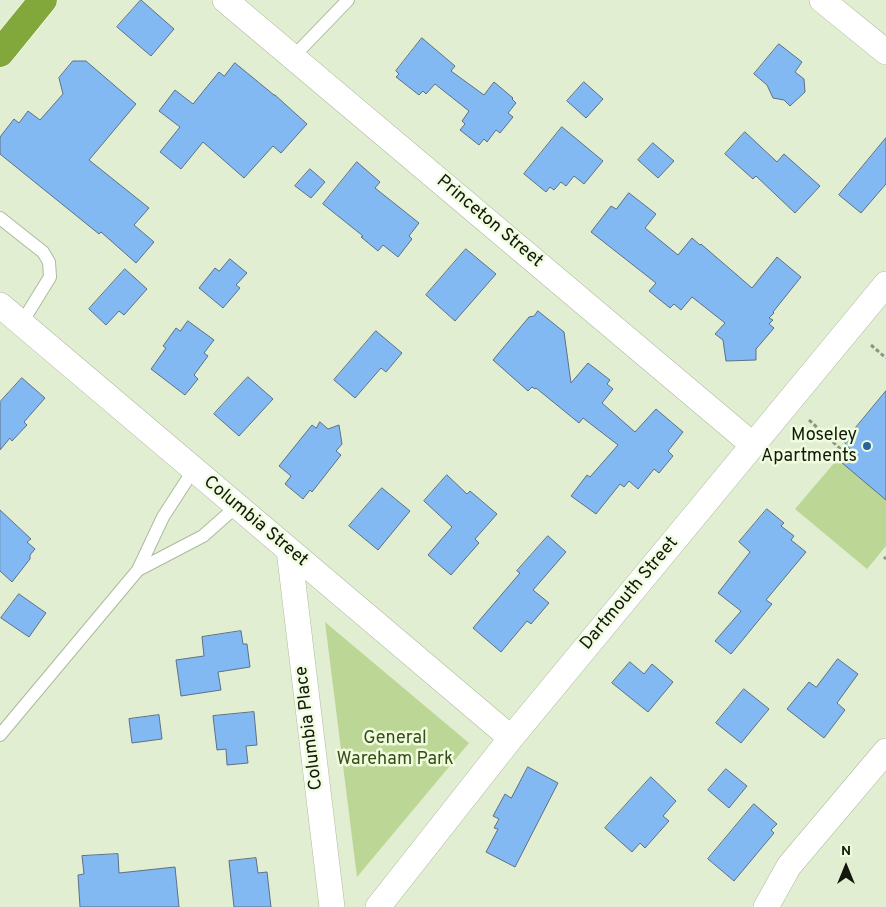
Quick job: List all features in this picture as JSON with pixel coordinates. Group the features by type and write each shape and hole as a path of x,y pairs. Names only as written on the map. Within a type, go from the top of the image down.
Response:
{"highway":[{"path":"0,53 43,0"}],"street":[{"name":"Princeton Street","path":"225,0 753,445"},
{"path":"822,0 886,52"},
{"name":"Dartmouth Street","path":"378,907 511,738 886,284"},
{"name":"Columbia Street","path":"0,306 511,738"},
{"name":"Columbia Place","path":"289,550 332,907"},
{"path":"766,907 789,866 886,751"}],"lane":[{"path":"293,57 348,0"},
{"path":"0,218 43,252 49,262 50,277 21,324"},
{"path":"0,735 138,570 163,517 194,470"},
{"path":"138,570 203,536 237,506"}],"path":[{"path":"871,345 886,358"},
{"path":"809,420 847,455"}],"green space":[{"path":"835,462 841,462 886,500 886,546 867,569 795,509"},
{"name":"General Wareham Park","path":"325,622 469,743 357,877"}],"building":[{"path":"141,0 174,29 151,56 117,27"},
{"path":"422,38 455,66 451,71 484,95 494,82 513,98 516,103 508,113 513,117 500,133 496,130 487,142 484,139 479,145 460,130 465,124 462,121 469,111 435,84 426,94 423,91 419,95 396,77 399,74 396,71"},
{"path":"779,44 802,62 795,72 804,79 805,92 790,106 784,100 773,98 767,85 754,74"},
{"path":"73,61 86,61 136,104 89,160 149,208 134,225 154,242 136,263 101,232 99,234 0,154 0,137 14,119 19,123 28,111 40,120 63,94 59,78"},
{"path":"235,63 307,124 281,153 273,146 244,178 203,142 181,169 160,152 180,127 159,111 175,90 193,104 219,72 224,76"},
{"path":"584,82 603,99 586,118 567,101"},
{"path":"562,127 603,161 584,184 574,176 566,186 561,182 554,190 550,187 546,192 524,174"},
{"path":"745,132 777,162 784,154 820,186 795,213 756,176 753,179 725,154"},
{"path":"886,138 886,184 861,213 839,195"},
{"path":"653,143 674,161 658,178 638,160"},
{"path":"357,162 380,182 375,188 419,223 409,236 412,239 398,257 383,245 378,251 361,237 363,236 323,204"},
{"path":"310,169 325,182 311,198 295,186"},
{"path":"629,193 656,214 645,228 678,255 692,238 752,288 777,257 801,277 769,318 773,320 769,324 774,328 756,349 756,360 726,361 723,340 715,334 725,323 692,297 681,310 674,304 670,308 649,291 656,283 591,232 611,206 616,209"},
{"path":"466,249 496,274 455,321 426,295"},
{"path":"230,259 247,273 236,285 240,288 223,308 199,288 215,268 219,271"},
{"path":"125,269 147,289 124,315 119,311 106,325 89,309"},
{"path":"538,311 564,332 571,383 588,363 610,380 607,384 613,389 602,403 635,432 656,409 683,432 668,451 673,456 659,473 654,469 638,489 629,481 624,487 620,484 596,514 571,496 587,475 590,477 618,445 583,418 579,423 536,388 532,387 528,391 493,360 529,317 534,316"},
{"path":"188,321 214,340 204,353 208,356 194,375 198,379 185,395 151,369 166,348 163,346 176,328 180,331"},
{"path":"376,331 402,353 386,372 381,368 355,398 334,380"},
{"path":"248,377 273,399 239,436 214,414"},
{"path":"22,378 45,398 24,422 27,425 12,441 10,438 0,450 0,402"},
{"name":"Moseley Apartments","path":"886,391 886,500 841,462 851,450 844,442"},
{"path":"320,422 328,429 339,425 342,444 336,451 341,455 312,492 310,490 303,499 285,484 291,476 279,466 312,425 316,428"},
{"path":"447,475 467,494 470,491 497,514 475,539 479,543 451,575 428,555 452,527 424,501"},
{"path":"382,488 410,511 378,550 349,526"},
{"path":"767,509 784,523 781,526 794,536 791,540 806,552 766,600 772,604 731,654 715,641 741,611 718,593 750,552 739,542"},
{"path":"0,510 31,539 27,542 35,549 30,555 30,559 12,582 0,571"},
{"path":"548,536 566,552 533,590 549,603 531,624 527,621 501,652 473,628 520,573 517,571"},
{"path":"19,594 46,613 29,637 1,618"},
{"path":"241,631 243,644 247,644 250,667 218,672 221,690 181,696 176,660 204,656 202,637"},
{"path":"838,659 858,674 837,703 845,710 824,738 787,709 809,682 816,687"},
{"path":"630,662 644,674 652,664 673,682 648,712 612,683"},
{"path":"744,689 769,709 741,743 716,723"},
{"path":"254,712 257,745 246,746 248,763 227,765 226,749 217,750 213,716"},
{"path":"159,715 162,739 132,743 129,719"},
{"path":"528,767 558,783 515,867 486,852 498,829 494,828 499,819 493,816 505,794 511,798"},
{"path":"726,769 747,786 729,808 708,790"},
{"path":"651,777 676,801 663,816 669,821 645,848 640,843 632,852 605,828"},
{"path":"754,804 777,824 771,830 774,833 734,881 708,859"},
{"path":"118,854 119,873 175,867 179,907 80,907 78,875 84,874 82,856"},
{"path":"256,858 258,873 267,872 271,907 234,907 229,861"}],"place":[{"name":"Moseley Apartments","path":"867,446"}]}
